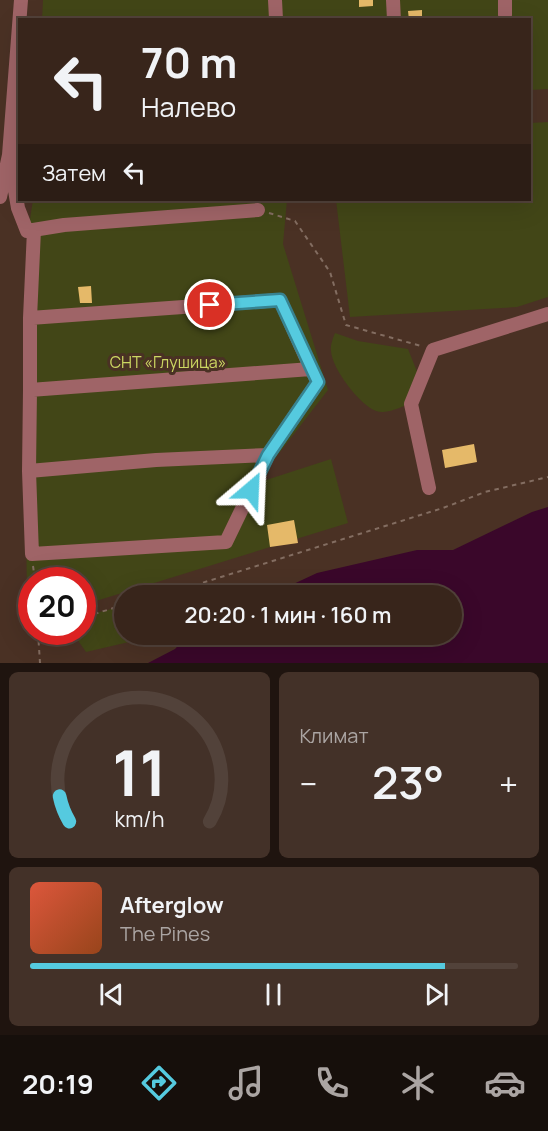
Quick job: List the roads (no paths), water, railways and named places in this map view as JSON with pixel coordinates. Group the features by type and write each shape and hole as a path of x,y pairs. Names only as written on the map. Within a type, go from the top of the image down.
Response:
{"street":[{"path":"20,18 21,0"},
{"path":"275,0 276,18"},
{"path":"393,0 394,18"},
{"path":"505,0 505,15"},
{"path":"0,197 9,155 18,39"},
{"path":"9,155 18,208 27,231 64,225 258,210"},
{"path":"30,318 280,300 318,382 268,455 226,542 32,554 29,471 30,318 34,230"},
{"path":"429,488 411,404 433,350 548,314"},
{"path":"30,390 311,369"},
{"path":"29,471 156,460 268,455"}],"park label":[{"name":"СНТ «Глушица»","path":"168,362"}]}
